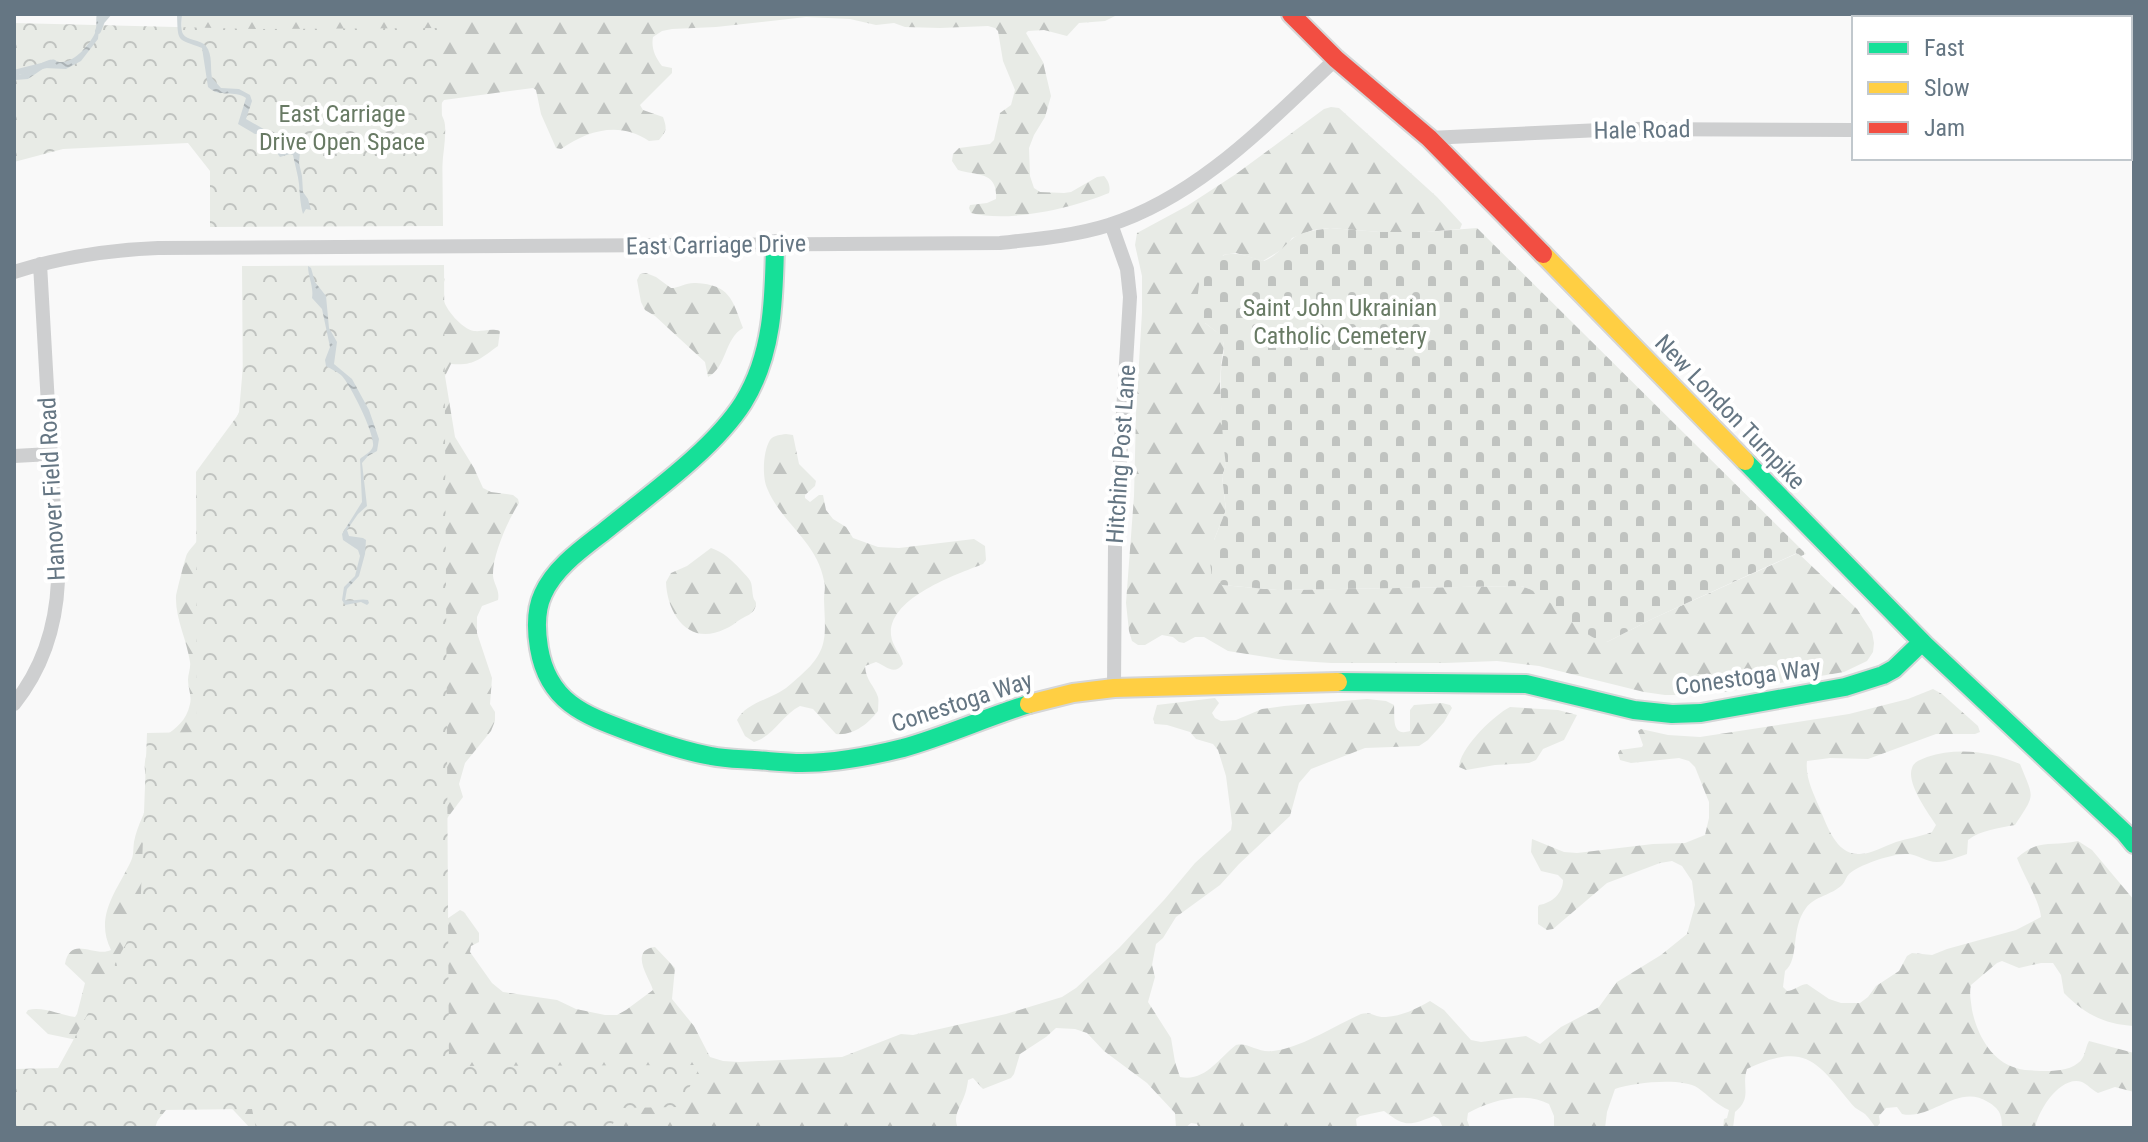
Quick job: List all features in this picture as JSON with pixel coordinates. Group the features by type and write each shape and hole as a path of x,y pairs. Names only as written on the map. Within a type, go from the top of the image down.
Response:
{"street":[{"name":"New London Turnpike","path":"1291,14 1336,59 1429,138 1922,642 2134,844"},
{"name":"East Carriage Drive","path":"14,272 115,250 158,248 1000,243 1060,237 1111,224 1177,193 1206,175 1336,59"},
{"name":"Hale Road","path":"1429,138 1623,129 1852,130"},
{"name":"Hitching Post Lane","path":"1111,224 1127,269 1130,297 1115,545 1114,688"},
{"name":"Conestoga Way","path":"775,245 770,330 762,363 738,410 710,444 575,554 555,575 543,594 537,614 541,659 553,687 564,700 619,729 668,746 714,757 804,763 866,756 906,747 1027,704 1073,693 1114,688 1365,681 1526,684 1634,710 1701,713 1869,681 1894,669 1922,642"},
{"name":"Hanover Field Road","path":"14,704 40,662 51,634 57,602 40,264"},
{"path":"14,456 51,454"}],"green space":[{"path":"182,14 1119,14 1105,21 1079,23 1067,36 1044,30 1026,33 1043,62 1051,96 1045,117 1029,148 1030,176 1034,188 1040,192 1071,192 1104,176 1110,191 1078,204 1041,212 1004,216 971,213 970,205 996,199 996,190 985,176 958,170 952,161 953,154 959,148 990,144 994,140 1000,113 1011,105 1015,90 1003,61 998,31 988,26 905,27 894,23 876,25 850,19 806,17 662,31 653,37 653,49 662,66 672,68 672,73 640,105 643,110 663,117 666,129 659,140 649,141 627,131 604,130 582,137 561,149 556,148 533,88 444,100 440,110 445,130 442,167 181,32"},
{"name":"East Carriage Drive Open Space","path":"14,23 257,29 441,28 443,226 210,227 210,171 188,143 63,149 14,162"},
{"path":"1331,107 1339,108 1437,197 1462,224 1460,229 1427,232 1313,230 1292,238 1286,247 1263,261 1236,253 1223,255 1205,323 1222,336 1224,346 1220,386 1226,510 1214,540 1222,585 1277,590 1521,586 1534,590 1607,642 1798,553 1857,609 1872,632 1873,652 1867,661 1844,672 1745,689 1699,695 1665,695 1539,666 1497,661 1331,663 1284,660 1228,651 1204,637 1195,637 1184,643 1162,635 1145,645 1132,641 1126,603 1142,312 1142,276 1135,245 1137,233 1187,206"},
{"name":"Saint John Ukrainian Catholic Cemetery","path":"1330,228 1427,232 1477,228 1806,554 1801,556 1797,553 1607,642 1586,633 1544,598 1521,586 1277,590 1222,585 1212,577 1210,562 1214,540 1226,510 1222,476 1226,466 1221,395 1224,347 1221,337 1199,314 1201,270 1217,258 1231,254 1264,261 1299,235"},
{"path":"444,265 449,1066 701,1065 679,1107 620,1108 611,1128 256,1128 252,1109 161,1110 155,1128 14,1128 14,1069 58,1068 140,918 147,733 197,732 196,472 243,408 242,266"},
{"path":"438,273 445,279 442,290 444,302 459,323 474,331 500,331 498,346 471,363 451,364 445,376 455,437 483,488 513,495 519,503 495,559 493,576 498,600 482,606 477,617 477,633 492,678 490,704 495,712 495,721 491,731 465,763 459,784 463,797 445,821 438,925 460,910 464,912 479,933 479,942 471,946 470,952 492,983 503,992 557,1000 576,1009 617,1015 653,990 642,959 647,949 655,947 675,968 672,999 694,1026 710,1057 739,1062 842,1057 901,1034 913,1035 1006,1014 1062,997 1119,948 1195,863 1231,830 1226,776 1218,750 1213,744 1196,739 1190,732 1155,724 1153,719 1157,705 1215,698 1219,703 1212,713 1221,721 1236,720 1262,709 1367,699 1394,705 1395,725 1404,732 1410,731 1410,710 1414,705 1442,703 1452,708 1444,722 1419,746 1365,748 1311,769 1299,783 1290,816 1220,885 1176,917 1156,944 1152,965 1155,977 1148,1002 1171,1038 1180,1077 1189,1078 1204,1073 1236,1045 1267,1051 1284,1049 1361,1014 1392,1016 1409,1012 1430,1001 1444,1010 1471,1040 1481,1042 1526,1036 1540,1044 1561,1027 1599,1007 1617,982 1661,955 1687,934 1695,905 1692,881 1682,866 1672,861 1607,883 1553,929 1547,930 1538,924 1539,905 1556,897 1563,880 1558,875 1541,871 1531,852 1532,839 1564,852 1577,853 1685,843 1705,835 1709,802 1695,767 1689,761 1679,758 1631,763 1620,760 1620,750 1642,747 1638,731 1700,737 1849,714 1908,699 1933,689 1978,726 1980,732 1936,734 1868,759 1807,761 1807,774 1813,792 1839,845 1852,853 1864,854 1932,832 1936,825 1919,798 1911,774 1916,762 1938,754 1974,752 2020,764 2031,796 2027,807 2015,825 1984,832 1968,840 1967,854 1937,862 1901,854 1876,860 1849,874 1843,884 1814,901 1801,916 1783,987 1790,991 1807,984 1829,999 1841,1003 1860,1003 1876,986 1899,971 1912,953 1932,955 2016,930 2041,917 2017,858 2039,845 2078,841 2092,850 2134,900 2134,1026 2095,1017 2079,1007 2064,993 2061,975 2053,963 2019,968 2002,961 1997,963 1971,985 1972,1010 1977,1028 1992,1053 2019,1069 2051,1071 2070,1068 2082,1059 2089,1041 2134,1053 2134,1092 2115,1087 2098,1093 2082,1082 2074,1081 2051,1096 2035,1128 2002,1128 2001,1116 1995,1107 1977,1097 1966,1097 1913,1115 1902,1114 1897,1107 1886,1108 1879,1116 1880,1123 1876,1128 1817,1065 1795,1056 1766,1061 1747,1069 1745,1097 1735,1112 1733,1128 1723,1128 1729,1110 1698,1088 1669,1082 1615,1089 1605,1128 1554,1128 1554,1116 1549,1104 1519,1098 1497,1101 1468,1113 1470,1128 1443,1128 1434,1116 1408,1123 1384,1111 1360,1116 1356,1119 1357,1128 1199,1128 1191,1123 1185,1128 1176,1128 1175,1113 1147,1083 1104,1051 1087,1033 1056,1028 1020,1054 1011,1078 983,1089 973,1078 968,1080 957,1115 958,1128 250,1128 223,1099 173,1101 154,1125 14,1128 55,1081 77,1040 48,1034 26,1013 40,1009 75,1017 85,983 65,964 68,955 78,948 111,950 106,938 106,915 132,859 137,830 152,795 145,759 150,749 185,718 190,704 190,662 176,596 187,554 200,537 206,521 239,412 245,343"},
{"path":"646,273 671,288 693,283 707,284 728,295 743,328 732,339 719,367 708,377 705,362 645,310 637,280 640,274"},
{"path":"786,434 793,435 799,464 816,481 805,498 810,502 823,495 826,510 846,527 853,538 878,547 899,548 974,539 985,546 986,560 925,590 900,610 893,622 891,635 903,664 893,670 876,662 865,666 878,697 878,711 865,725 848,733 836,734 813,709 800,706 767,735 754,742 745,736 737,720 740,715 754,704 783,690 810,667 821,650 825,632 825,586 820,567 807,543 773,500 765,483 764,464 770,440"},
{"path":"711,548 727,557 748,577 756,604 751,613 729,627 701,634 682,624 676,616 667,594 666,582 671,573 687,566"},
{"path":"1510,707 1558,710 1577,715 1564,740 1543,749 1536,760 1466,770 1459,767 1465,751 1479,733"}],"water":[{"path":"97,14 104,14 100,20 98,39 81,61 66,69 44,68 28,79 15,80 14,70 19,75 49,60 62,62 77,56 95,33"},
{"path":"177,14 182,14 183,34 208,50 212,78 221,88 239,89 250,95 252,101 246,119 269,132 280,152 300,152 303,192 311,210 306,209 303,214 293,155 280,157 263,134 255,134 238,124 246,98 218,93 208,87 202,48 180,38"},
{"path":"308,266 326,296 329,328 337,342 334,364 352,379 369,410 379,439 377,451 362,463 367,506 347,530 349,536 366,540 359,576 347,589 345,600 368,600 367,605 361,602 345,605 342,600 344,587 355,576 360,556 358,550 343,540 342,534 362,502 360,459 371,450 373,440 362,410 346,381 326,366 330,347 322,309 312,298"}],"waterway":[{"path":"98,31 108,14"},
{"path":"14,73 46,65"}],"traffic: fast":[{"path":"775,245 772,306 766,346 761,366 743,403 698,455 570,559 548,584 540,600 537,634 551,682 560,694 583,712 660,743 716,757 790,763 840,760 903,748 1029,704"},
{"path":"1745,461 1925,645 2134,844"},
{"path":"1338,682 1526,684 1634,710 1701,713 1845,687 1883,675 1894,669 1922,642"}],"traffic: slow":[{"path":"1543,254 1745,461"},
{"path":"1029,704 1073,693 1114,688 1338,682"}],"traffic: jam":[{"path":"1291,14 1336,59 1429,138 1543,254"}]}
